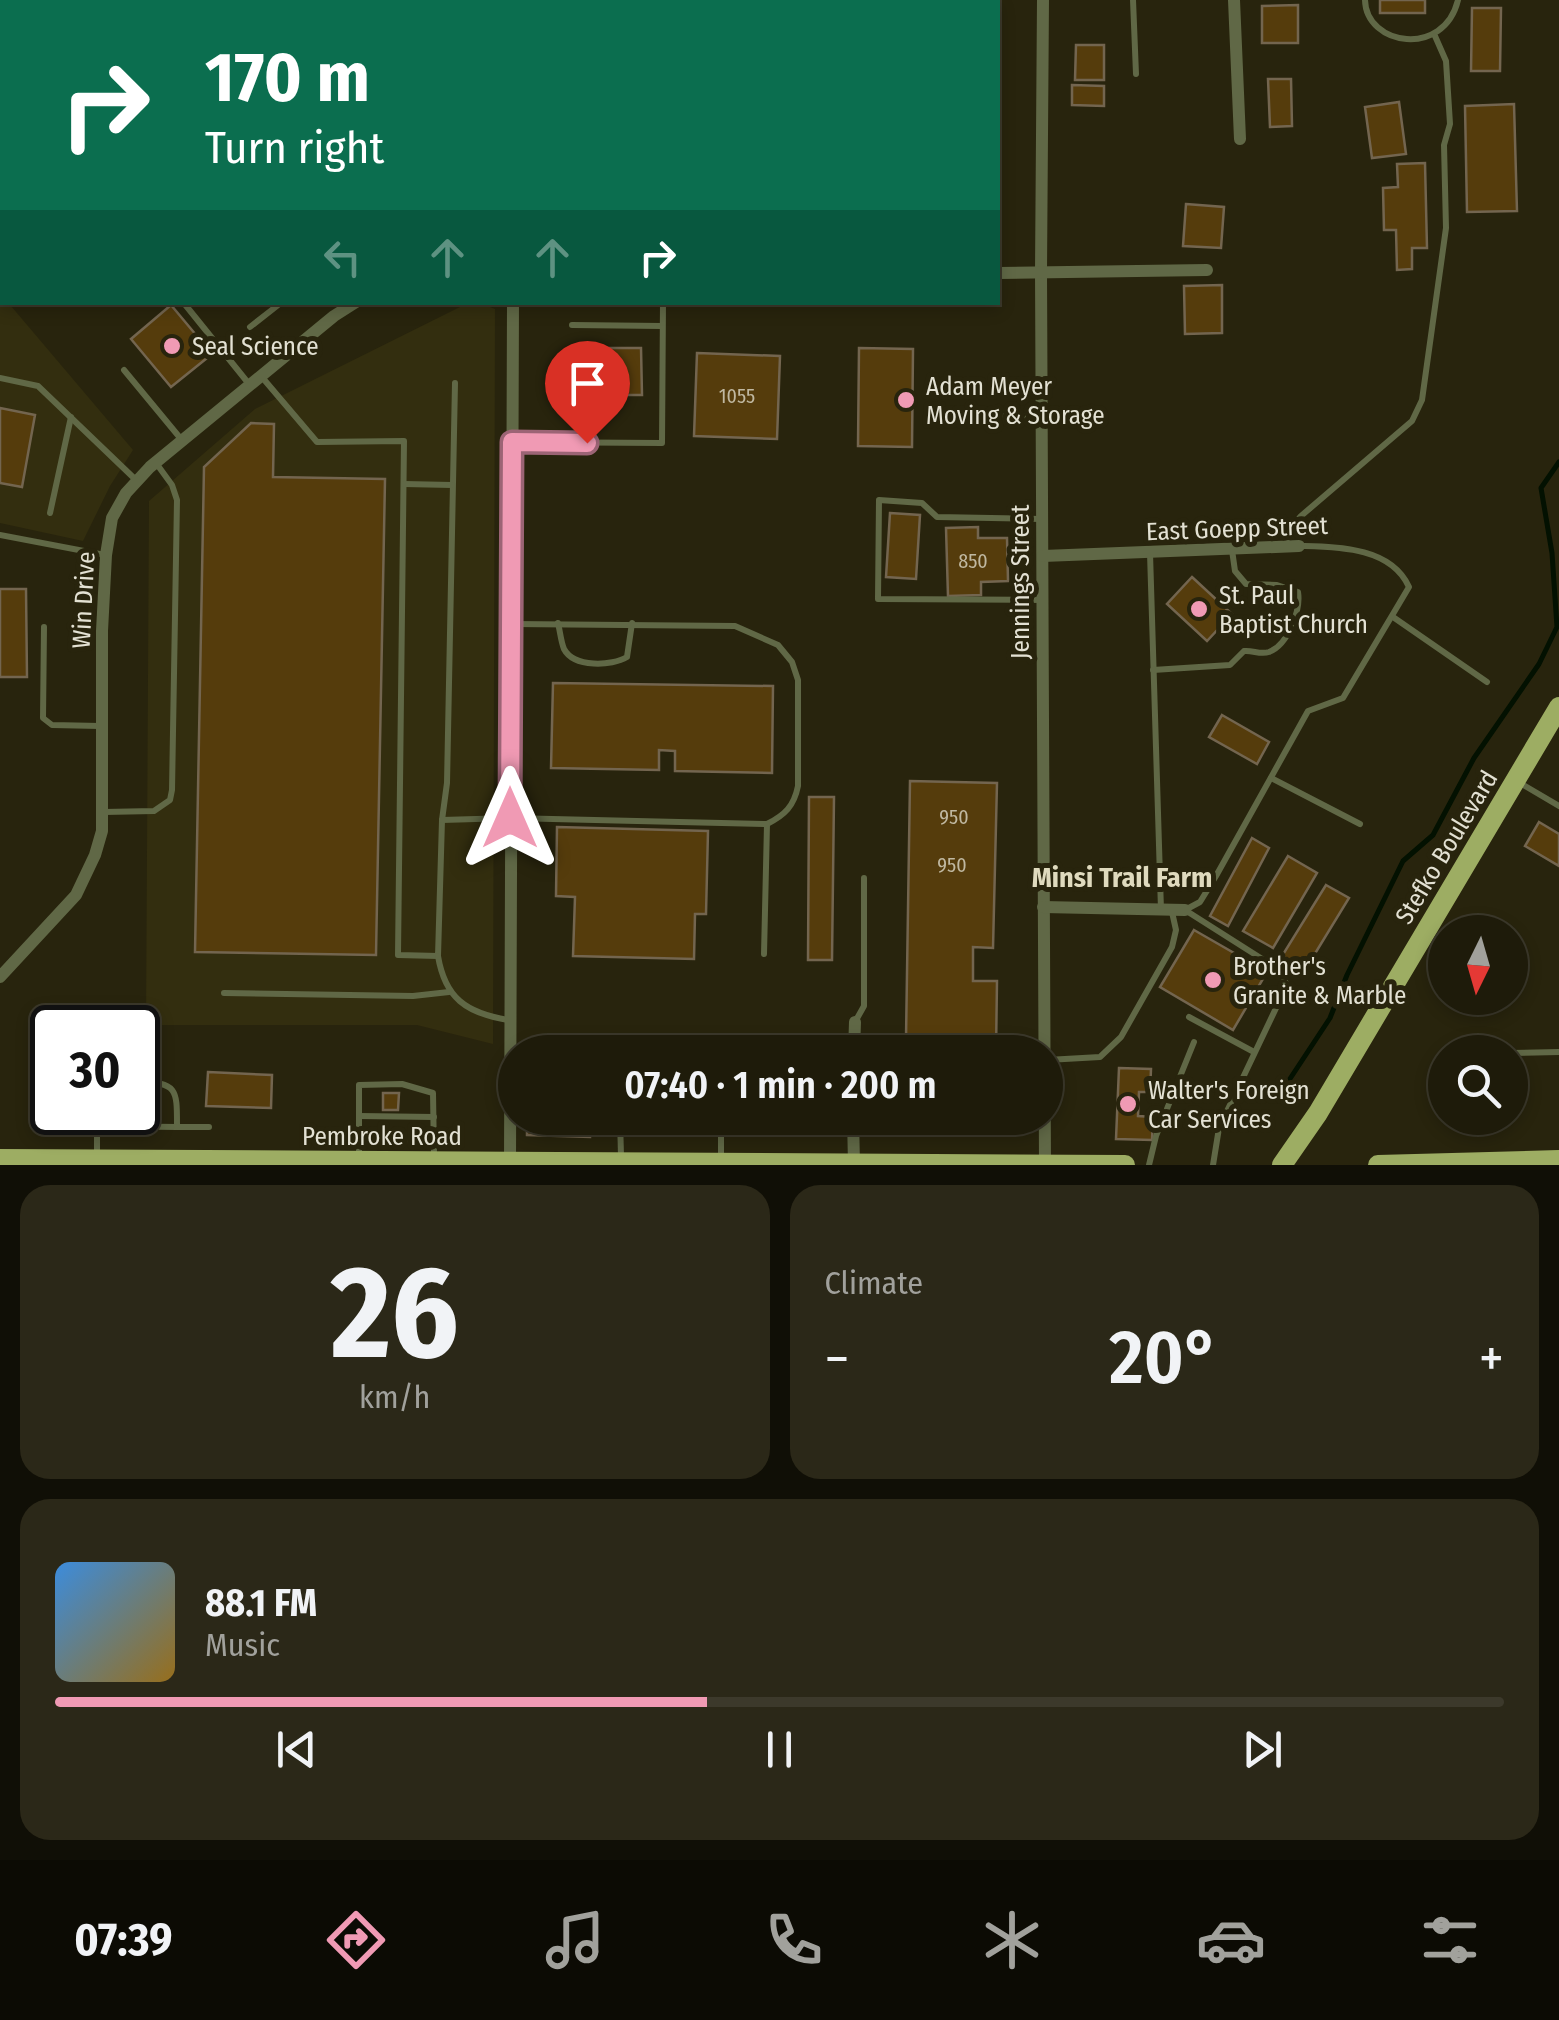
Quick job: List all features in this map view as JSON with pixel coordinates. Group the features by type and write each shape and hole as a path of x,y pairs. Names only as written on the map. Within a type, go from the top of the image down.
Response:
{"main road":[{"name":"Stefko Boulevard","path":"1282,1165 1318,1113 1559,707"},
{"name":"Pembroke Road","path":"0,1158 434,1151 457,1163 1125,1165"},
{"path":"1378,1165 1559,1160"}],"street":[{"name":"Jennings Street","path":"1043,0 1046,1035"},
{"path":"1234,0 1240,139"},
{"path":"1000,273 1207,270"},
{"name":"Win Drive","path":"0,977 76,895 102,831 106,556 112,518 126,493 155,462 352,305"},
{"path":"510,1162 513,305"},
{"name":"East Goepp Street","path":"1043,556 1293,546"},
{"path":"1043,907 1173,910"},
{"path":"855,1022 855,1035"},
{"path":"853,1135 854,1164"},
{"name":"Jennings Street","path":"1045,1135 1045,1164"}],"lane":[{"path":"1133,0 1136,74"},
{"path":"1365,0 1369,20 1382,32 1406,38 1435,36 1450,22 1458,0"},
{"path":"1293,546 1290,530 1300,516 1412,421 1422,400 1446,228 1444,146 1450,124 1446,62 1435,36"},
{"path":"186,305 316,442 404,441 398,955 438,956"},
{"path":"250,327 278,305"},
{"path":"512,442 662,443 662,305"},
{"path":"572,325 662,326"},
{"path":"124,370 182,440"},
{"path":"0,378 38,386 136,481"},
{"path":"455,383 447,783 442,820 438,956 449,992 472,1010 509,1020"},
{"path":"966,414 1042,416"},
{"path":"50,513 71,416"},
{"path":"103,812 154,810 170,800 172,790 177,500 172,485 155,462"},
{"path":"404,484 452,484"},
{"path":"1043,519 937,517 922,503 878,500 878,599 1043,600"},
{"path":"0,535 106,556"},
{"name":"East Goepp Street","path":"1271,778 1308,711 1343,698 1409,587 1406,578 1380,557 1341,547 1293,546"},
{"path":"1154,670 1230,666 1244,651 1263,654 1276,649 1290,628 1300,602 1298,592 1277,585 1246,584 1234,571 1231,549"},
{"path":"1063,1059 1100,1058 1121,1037 1172,947 1176,930 1154,670 1150,553"},
{"path":"1393,617 1487,682"},
{"path":"558,623 564,650 572,658 617,663 628,657 632,624"},
{"path":"442,820 767,824 782,816 796,800 798,680 792,662 778,645 736,626 512,624"},
{"path":"44,627 43,718 52,725 102,726"},
{"path":"1173,910 1200,902 1271,778 1360,824"},
{"path":"1514,780 1559,806"},
{"path":"764,954 767,824"},
{"path":"855,1022 864,1006 864,878"},
{"path":"1173,910 1278,968 1287,985 1219,1128 1214,1165"},
{"path":"224,993 413,996 449,992"},
{"path":"1189,1017 1254,1052"},
{"path":"1148,1165 1194,1042"},
{"path":"1528,1053 1559,1052"},
{"path":"160,1082 177,1096 177,1127"},
{"path":"360,1151 360,1085 402,1084 434,1093 434,1151"},
{"path":"360,1116 434,1117"},
{"path":"160,1127 209,1127"},
{"path":"97,1135 97,1159"},
{"path":"620,1135 621,1163"},
{"path":"721,1135 721,1164"}],"shaded area":[{"path":"0,305 10,305 133,450 83,541 0,523"},
{"path":"464,305 495,309 493,1044 417,1025 160,1025 160,1005 146,1005 149,501 255,409"}],"building":[{"path":"1380,0 1425,0 1425,13 1380,13"},
{"path":"1298,5 1298,43 1262,43 1262,6"},
{"path":"1472,8 1501,8 1500,71 1471,71"},
{"path":"1076,45 1104,45 1104,80 1075,80"},
{"path":"1268,79 1291,79 1292,126 1270,127"},
{"path":"1072,85 1104,86 1104,106 1072,105"},
{"path":"1399,102 1406,154 1372,158 1365,107"},
{"path":"1514,104 1517,211 1467,212 1465,106"},
{"path":"1425,163 1427,248 1412,248 1412,269 1397,270 1396,230 1384,230 1383,188 1398,187 1397,164"},
{"path":"1186,204 1224,207 1221,248 1183,246"},
{"path":"1222,285 1222,333 1185,334 1184,286"},
{"path":"171,305 212,354 171,387 131,339"},
{"path":"571,348 641,348 642,395 572,395"},
{"path":"859,348 913,349 912,447 858,446"},
{"path":"697,353 780,356 777,439 694,436"},
{"path":"0,408 35,415 22,487 0,483"},
{"path":"251,423 274,424 273,477 385,479 376,955 195,952 204,467"},
{"path":"890,513 920,515 916,579 886,577"},
{"path":"978,527 978,538 1007,538 1008,581 981,582 981,595 948,596 946,528"},
{"name":"St. Paul Baptist Church","path":"1192,577 1232,614 1207,641 1167,604"},
{"path":"0,589 26,589 27,677 0,677"},
{"path":"553,683 773,686 772,773 675,771 675,751 659,750 659,770 551,768"},
{"path":"1222,715 1269,742 1257,764 1209,737"},
{"path":"910,781 997,783 993,948 973,947 973,981 997,981 996,1035 906,1035"},
{"path":"809,797 834,797 832,960 808,960"},
{"path":"1539,822 1559,834 1559,866 1525,846"},
{"path":"557,827 708,831 706,914 695,914 694,959 573,956 575,897 556,896"},
{"path":"1252,838 1269,848 1228,926 1210,916"},
{"path":"1288,856 1317,873 1273,948 1243,931"},
{"path":"1326,885 1349,898 1305,970 1282,956"},
{"name":"Brother's Granite & Marble","path":"1194,930 1267,972 1233,1030 1160,987"},
{"name":"Walter's Foreign Car Services","path":"1119,1068 1151,1069 1150,1092 1139,1092 1138,1116 1153,1117 1152,1140 1116,1139"},
{"path":"208,1072 272,1075 271,1108 206,1106"},
{"path":"383,1093 399,1093 398,1110 383,1110"},
{"path":"527,1135 590,1135 590,1137"}],"waterway":[{"path":"1278,1097 1330,1018 1403,861 1433,835 1474,758 1539,664 1557,627 1552,553 1541,488 1559,462"}],"place":[{"name":"Seal Science","path":"172,346"},
{"name":"Adam Meyer Moving & Storage","path":"906,400"},
{"name":"St. Paul Baptist Church","path":"1199,609"},
{"name":"Brother's Granite & Marble","path":"1213,980"},
{"name":"Walter's Foreign Car Services","path":"1128,1104"}],"district":[{"name":"Minsi Trail Farm","path":"1122,877"}],"route":[{"path":"510,818 512,442 587,443"}]}
